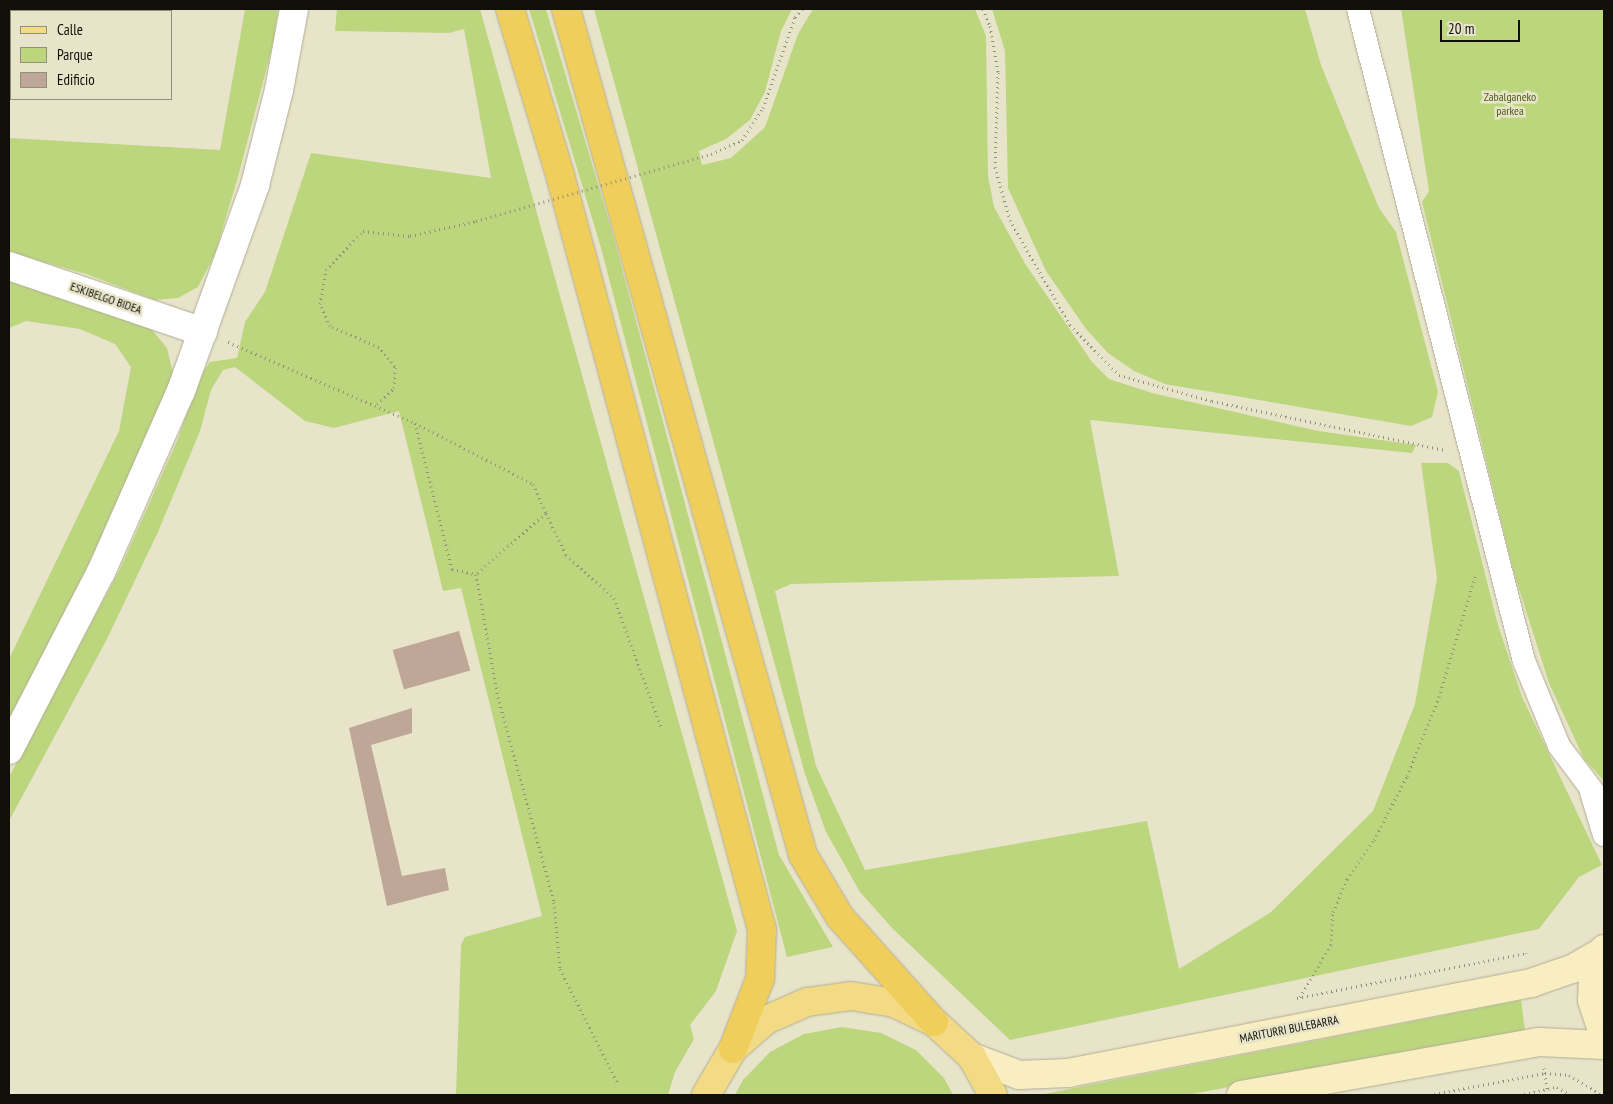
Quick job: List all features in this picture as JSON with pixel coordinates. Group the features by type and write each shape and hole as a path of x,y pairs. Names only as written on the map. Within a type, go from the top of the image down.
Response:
{"highway":[{"path":"510,9 563,185 762,930 760,979 733,1049"},
{"path":"566,9 803,855 840,917 934,1022"}],"main road":[{"path":"1603,950 1593,975 1592,1000 1604,1036"},
{"name":"MARITURRI BULEBARRA","path":"972,1057 1019,1075 1068,1073 1531,983 1572,969 1603,950"},
{"path":"706,1095 733,1049 766,1020 807,1002 851,996 894,1003 934,1022 972,1057 993,1095"},
{"path":"1241,1095 1539,1042 1604,1045"}],"street":[{"path":"9,750 105,564 156,452 203,332 255,185 294,9"},
{"path":"1358,9 1489,530 1524,661 1558,746 1598,799 1604,834"},
{"name":"ESKIBELGO BIDEA","path":"9,266 203,332"}],"path":[{"path":"377,404 394,388 395,366 379,347 330,326 320,304 326,270 363,231 410,236 476,221 711,154 742,140 763,108 795,16 802,9"},
{"path":"983,9 990,26 998,72 996,167 1010,220 1070,325 1119,375 1212,401 1470,455"},
{"path":"203,332 377,404 533,484 566,555 614,598 661,727"},
{"path":"415,423 452,569 476,574"},
{"path":"476,574 546,513"},
{"path":"1299,998 1331,945 1333,912 1347,879 1374,840 1411,767 1439,697 1489,530"},
{"path":"476,574 498,698 554,902 560,969 618,1084"},
{"path":"1290,1000 1526,953"},
{"path":"1429,1095 1545,1073 1569,1075 1602,1095"},
{"path":"1519,1095 1557,1087 1572,1095"}],"green space":[{"path":"245,9 278,9 273,44 238,177 215,254 198,287 178,298 155,300 86,274 9,252 9,138 220,150"},
{"path":"337,9 480,9 737,931 716,991 690,1025 694,1039 675,1072 668,1095 456,1095 461,945 465,937 542,916 461,588 443,591 399,411 334,428 305,421 235,367 223,370 211,390 200,431 158,532 107,639 9,821 9,777 120,569 178,439 197,381 210,362 237,358 245,322 265,292 311,153 491,178 464,29 449,33 335,31"},
{"path":"529,9 546,9 612,231 779,855 833,947 787,957 601,248"},
{"path":"594,9 792,9 781,31 765,92 750,120 726,139 699,151 702,165 731,158 765,127 798,34 813,9 975,9 986,36 988,176 994,207 1026,265 1092,362 1109,379 1152,393 1318,431 1416,445 1412,453 1090,420 1119,576 791,584 775,591 816,766 865,870 1147,821 1179,969 1271,912 1373,811 1415,704 1437,578 1421,463 1448,463 1459,471 1498,625 1522,697 1602,865 1579,877 1539,929 1010,1040 892,928 860,892 826,832 805,774"},
{"path":"992,9 1305,9 1321,65 1379,208 1396,232 1438,392 1432,417 1411,426 1165,384 1134,371 1108,353 1086,329 1046,271 1008,188 1005,51"},
{"name":"Zabalganeko parkea","path":"1401,9 1604,9 1604,781 1584,759 1549,683 1514,573 1422,202 1429,191"},
{"path":"9,278 131,318 152,330 167,348 173,374 169,393 62,623 9,724 9,659 119,431 131,367 115,344 80,329 26,321 9,328"},
{"path":"1521,1000 1525,1030 1187,1095 1039,1095"},
{"path":"842,1027 881,1033 916,1050 944,1078 953,1095 735,1095 743,1080 770,1052 804,1034"}],"building":[{"path":"459,631 470,670 404,689 393,650"},
{"path":"412,708 412,733 371,745 402,876 445,868 449,890 387,906 349,728"}]}
